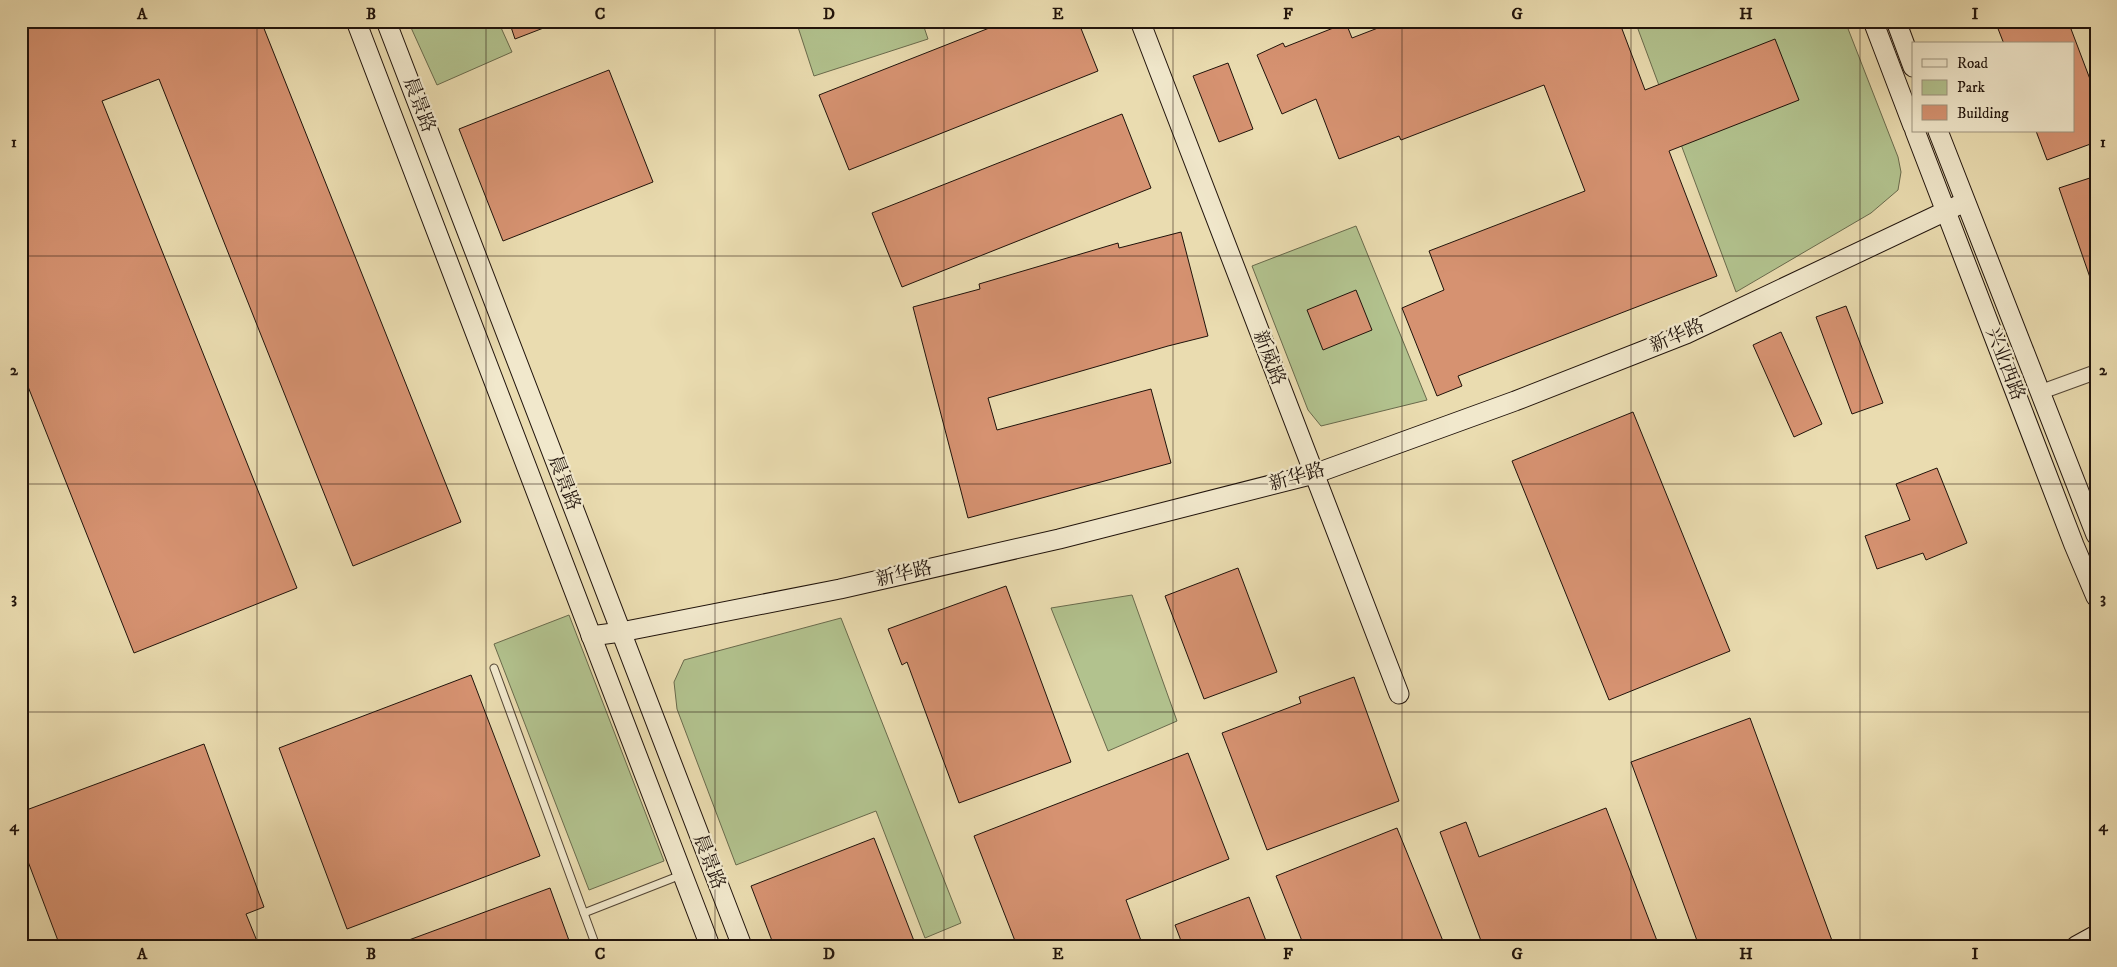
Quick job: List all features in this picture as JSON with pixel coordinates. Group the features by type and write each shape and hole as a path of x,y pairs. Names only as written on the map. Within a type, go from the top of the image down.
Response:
{"street":[{"name":"晨景路","path":"356,21 710,946"},
{"name":"晨景路","path":"386,21 742,946"},
{"name":"新威路","path":"1140,21 1399,694"},
{"path":"1873,21 1912,123"},
{"path":"1896,21 1912,63"},
{"name":"兴业西路","path":"1915,132 2074,545 2096,597"},
{"name":"兴业西路","path":"1938,132 2096,535"},
{"name":"新华路","path":"591,636 621,632 849,587 1059,539 1314,474 1515,401 1686,334 1965,202"},
{"path":"2041,392 2096,372"},
{"path":"2076,946 2096,935"}],"lane":[{"path":"494,668 596,946"},
{"path":"584,913 683,875"}],"green space":[{"path":"408,21 498,21 512,52 437,85"},
{"path":"796,21 922,21 928,39 814,76"},
{"path":"1635,21 1845,21 1898,157 1901,172 1898,190 1871,213 1736,292"},
{"path":"1356,226 1427,400 1321,426 1308,410 1252,266"},
{"path":"1132,595 1177,721 1108,751 1051,608"},
{"path":"569,615 664,861 589,890 494,644"},
{"path":"841,618 961,923 925,938 876,811 736,865 677,709 674,682 684,660"}],"building":[{"path":"21,21 261,21 461,522 353,566 159,79 102,101 297,588 134,653 21,369"},
{"path":"509,21 559,21 559,22 515,39"},
{"path":"1007,21 1078,21 1098,71 849,170 819,95"},
{"path":"1396,21 1619,21 1645,90 1775,39 1799,100 1669,151 1717,276 1458,376 1462,386 1437,396 1402,308 1444,290 1429,251 1585,191 1544,85 1401,140 1399,136 1339,159 1316,99 1282,114 1257,55 1283,43 1285,47 1346,23 1352,38"},
{"path":"1995,21 2068,21 2096,95 2096,142 2047,160 2036,132 2074,132 2074,42 2003,42"},
{"path":"1228,63 1253,129 1219,142 1193,76"},
{"path":"609,70 653,182 503,241 459,129"},
{"path":"1122,114 1151,188 902,287 872,213"},
{"path":"2096,176 2096,289 2094,289 2059,188"},
{"path":"1181,232 1208,336 988,398 997,430 1151,389 1171,463 968,518 913,307 980,289 979,284 1118,243 1119,248"},
{"path":"1356,290 1372,330 1323,350 1307,310"},
{"path":"1846,306 1883,403 1852,414 1816,317"},
{"path":"1781,332 1822,424 1794,437 1753,345"},
{"path":"1633,412 1730,651 1609,700 1512,461"},
{"path":"1937,468 1967,543 1926,560 1923,553 1877,569 1865,536 1910,520 1896,484"},
{"path":"1238,568 1277,672 1204,699 1165,596"},
{"path":"1006,586 1071,762 959,803 907,662 902,665 888,629"},
{"path":"471,675 540,856 347,929 279,748"},
{"path":"1354,677 1399,801 1267,850 1222,733 1301,703 1299,697"},
{"path":"1750,718 1834,946 1699,946 1631,762"},
{"path":"204,744 264,907 246,914 259,946 60,946 21,843 21,812"},
{"path":"1188,753 1229,859 1126,900 1143,946 1017,946 974,836"},
{"path":"1606,808 1659,946 1483,946 1440,832 1466,822 1479,857"},
{"path":"1397,828 1445,946 1304,946 1276,876"},
{"path":"874,838 916,946 774,946 751,886"},
{"path":"550,888 571,946 398,946 398,944"},
{"path":"1249,897 1268,946 1183,946 1175,925"}]}
